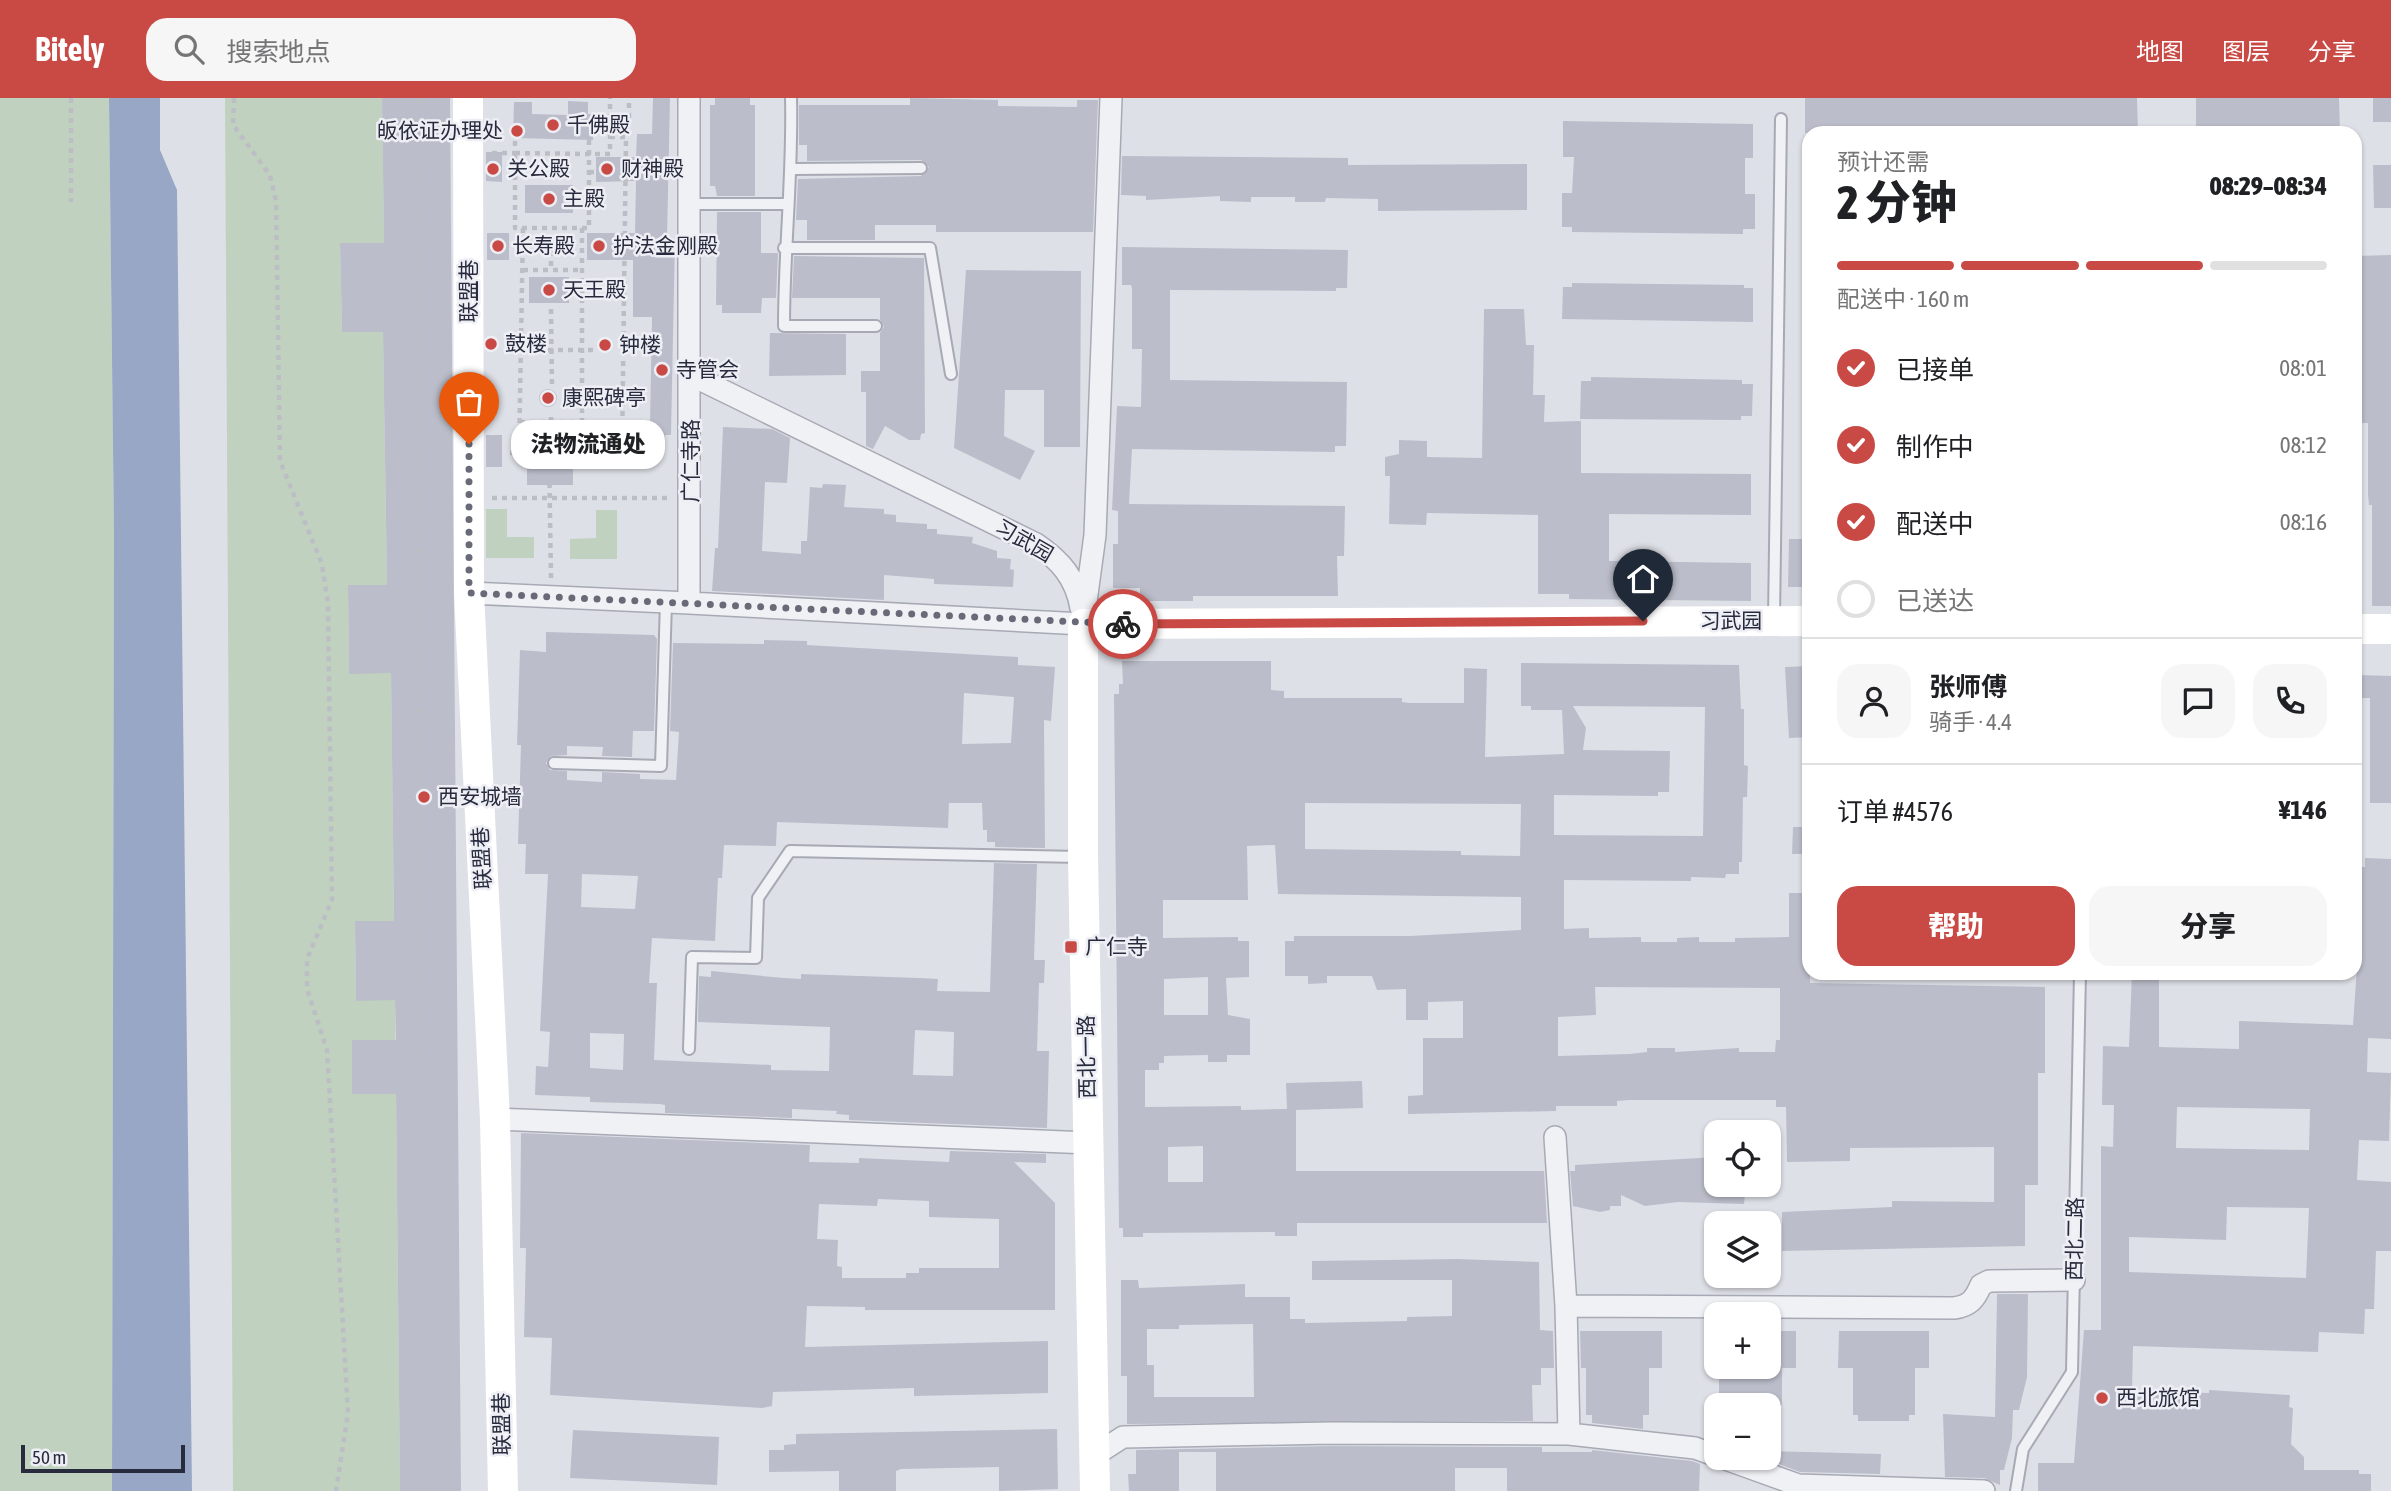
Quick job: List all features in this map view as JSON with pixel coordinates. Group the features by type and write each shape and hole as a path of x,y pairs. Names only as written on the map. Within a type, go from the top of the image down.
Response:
{"street":[{"name":"联盟巷","path":"468,98 469,593 495,1119 503,1491"},
{"name":"广仁寺路","path":"689,98 689,603"},
{"path":"469,593 1083,624 1095,535 1111,98"},
{"name":"习武园","path":"691,375 1036,544 1062,564 1072,580 1079,594 1083,624 1802,621"},
{"name":"西北一路","path":"1083,624 1083,857 1095,1491"},
{"path":"2362,629 2391,629"},
{"path":"495,1119 1089,1143"},
{"path":"1555,1137 1566,1306 1569,1434"},
{"path":"1566,1306 1954,1308 1973,1301 1980,1285 1989,1281 2074,1280"},
{"path":"1095,1455 1123,1437 1330,1433 1569,1434 1704,1451"},
{"path":"1756,1470 1798,1485 1984,1491"}],"lane":[{"path":"791,98 793,169 786,204 784,326 876,326"},
{"path":"1774,621 1781,120"},
{"path":"793,169 921,169"},
{"path":"689,204 786,204"},
{"path":"784,248 930,248 951,374"},
{"path":"554,763 661,766 666,602"},
{"path":"689,1049 692,957 756,958 758,898 790,851 1083,857"},
{"name":"西北二路","path":"2017,1491 2023,1449 2072,1372 2080,980"}],"path":[{"path":"71,98 71,202"},
{"path":"234,98 233,125 270,175 276,201 280,461 322,564 328,604 332,900 307,959 307,989 327,1050 348,1413 336,1491"},
{"path":"417,98 422,1491"},
{"path":"492,144 492,153 610,154 610,98"},
{"path":"610,119 629,120 629,98"},
{"path":"610,137 626,137 622,453"},
{"path":"515,139 515,228 589,228 589,140"},
{"path":"552,146 552,154"},
{"path":"589,172 598,172"},
{"path":"519,453 523,228"},
{"path":"510,453 585,454 582,422 582,228"},
{"path":"551,251 551,270"},
{"path":"523,270 582,270"},
{"path":"551,309 552,384"},
{"path":"508,350 594,350"},
{"path":"551,414 551,422"},
{"path":"520,422 582,422"},
{"path":"549,453 552,597"},
{"path":"469,498 691,498"}],"green space":[{"path":"0,98 109,98 114,532 112,1491 0,1491"},
{"path":"225,98 382,98 384,243 340,244 342,332 383,332 387,585 348,585 349,673 391,673 394,921 355,922 356,1000 395,1000 400,1491 233,1491"},
{"path":"486,509 507,509 507,537 534,537 534,558 486,558"},
{"path":"596,510 617,510 617,559 570,559 570,539 596,538"}],"water":[{"path":"109,98 160,98 160,150 177,190 192,1491 112,1491 114,532"}],"building":[{"name":"西安城墙","path":"382,98 450,98 461,1491 400,1491 396,1094 352,1094 352,1040 396,1040 395,1000 356,1001 355,921 394,921 391,673 349,674 348,585 387,585 383,332 342,332 340,243 384,243"},
{"path":"653,98 670,98 667,239 675,239 671,435 665,435 665,444 599,443 599,423 650,423 652,317 633,317 633,260 587,260 587,233 635,233 636,181 596,182 596,157 636,157 637,134 652,134"},
{"path":"715,98 750,98 750,105 755,105 755,196 717,196 715,186 710,186 710,105 715,105"},
{"path":"910,98 998,100 998,106 1077,107 1077,100 1098,100 1093,232 936,232 936,225 875,225 875,240 807,240 807,220 796,220 798,179 921,176 929,167 921,160 807,161 807,145 799,145 799,105 910,105"},
{"path":"1805,98 2137,98 2138,126 1805,126"},
{"path":"2196,98 2339,98 2340,126 2196,126"},
{"path":"2373,98 2391,98 2391,122 2373,122"},
{"name":"千佛殿","path":"568,101 588,102 588,114 593,114 593,140 513,138 514,102 532,102 532,114 568,115"},
{"path":"1563,121 1753,124 1753,158 1745,158 1745,194 1755,194 1755,229 1743,229 1743,234 1572,232 1572,227 1562,227 1562,193 1572,193 1574,157 1563,157"},
{"name":"关公殿","path":"486,152 502,152 502,182 486,181"},
{"path":"1122,156 1348,158 1348,165 1527,164 1527,210 1378,211 1378,199 1326,198 1325,202 1295,202 1295,197 1251,197 1251,202 1220,201 1220,196 1146,200 1146,196 1121,195"},
{"path":"2373,165 2391,165 2391,208 2374,208"},
{"name":"主殿","path":"525,185 573,185 573,213 525,213"},
{"path":"717,212 761,212 761,253 778,253 776,298 762,298 761,313 722,313 722,305 716,305"},
{"name":"长寿殿","path":"487,233 509,233 509,260 487,260"},
{"path":"1122,247 1348,250 1347,288 1336,288 1336,291 1170,290 1170,380 1347,382 1346,446 1335,446 1335,452 1132,449 1129,504 1345,506 1344,556 1337,556 1338,596 1193,596 1193,601 1140,601 1140,588 1113,588 1113,544 1118,544 1118,511 1112,510 1117,406 1141,407 1142,349 1132,349 1132,288 1131,285 1122,285"},
{"path":"2391,255 2391,606 2372,606 2372,505 2369,505 2368,495 2368,423 2362,423 2362,256"},
{"path":"794,256 924,258 925,433 921,434 920,440 909,440 885,426 873,449 866,446 866,392 861,392 861,371 880,371 880,333 884,327 880,319 880,298 792,298"},
{"path":"966,270 1081,271 1080,447 1044,447 1044,390 1005,390 1004,436 1035,451 1020,480 954,448"},
{"name":"天王殿","path":"529,277 569,277 569,303 529,303"},
{"path":"1572,283 1744,285 1744,288 1753,288 1753,322 1562,319 1563,287 1572,287"},
{"path":"1484,309 1524,309 1526,345 1534,345 1533,395 1545,395 1544,422 1581,421 1581,473 1751,474 1751,515 1609,514 1609,561 1751,563 1751,601 1569,599 1569,594 1538,594 1538,515 1427,513 1426,525 1389,524 1390,476 1385,476 1385,457 1399,454 1399,440 1427,441 1427,457 1482,458"},
{"path":"770,333 846,334 846,375 769,376"},
{"path":"1591,377 1742,380 1742,384 1753,384 1752,416 1741,416 1741,420 1580,419 1581,381 1591,381"},
{"name":"康熙碑亭","path":"544,389 552,389 557,398 555,405 544,407 539,402 539,394"},
{"path":"723,427 772,429 790,438 787,483 765,482 762,551 801,554 801,541 807,541 810,487 822,488 823,484 846,485 844,507 884,509 884,514 896,515 896,522 927,524 927,529 937,529 937,534 973,537 972,543 997,551 997,558 1011,559 1010,569 1014,570 1013,587 934,584 934,579 884,575 884,600 712,591 715,548 718,548"},
{"path":"486,435 502,435 502,467 486,467"},
{"path":"527,458 573,458 573,485 527,485"},
{"path":"1789,539 1802,539 1802,587 1788,587"},
{"path":"546,632 654,635 657,639 654,731 633,731 632,757 602,756 603,747 567,746 567,755 551,756 546,763 550,770 567,771 567,780 602,782 602,772 640,774 640,779 676,780 679,732 670,731 673,643 764,644 764,640 807,641 807,645 1018,657 1018,665 1055,667 1051,721 1044,720 1045,848 995,847 995,842 987,842 987,830 983,830 982,803 949,803 948,828 777,822 776,846 724,845 722,878 718,878 715,941 652,938 649,983 657,983 654,1060 771,1065 771,1070 829,1071 830,1027 698,1022 699,976 711,977 711,971 801,979 801,974 938,979 937,991 990,992 994,863 1037,864 1034,960 1045,960 1044,983 1039,983 1037,1051 1049,1051 1047,1128 849,1120 849,1115 836,1114 837,1111 792,1109 792,1118 665,1113 665,1105 660,1104 590,1102 590,1097 535,1095 536,1066 548,1067 550,1032 540,1031 548,874 525,874 526,844 518,844 521,745 517,745 520,650 546,652","holes":["964,693 1014,697 1011,743 962,744","582,874 638,876 635,909 581,907","915,1030 954,1032 953,1076 913,1075","590,1033 624,1034 623,1070 590,1068"]},
{"path":"1122,661 1271,661 1271,690 1284,691 1284,698 1402,698 1402,702 1409,703 1464,703 1464,668 1487,669 1485,757 1564,754 1562,710 1531,710 1531,706 1521,706 1521,663 1739,665 1741,709 1744,709 1744,765 1748,766 1747,797 1743,797 1742,862 1739,862 1739,874 1726,874 1725,878 1691,877 1691,881 1564,880 1564,929 1589,928 1589,938 1641,937 1641,942 1677,942 1677,938 1699,937 1699,942 1735,942 1735,938 1789,937 1789,893 1802,893 1802,980 1810,980 1810,983 2045,987 2045,1073 2038,1073 2038,1185 2025,1185 2025,1246 1782,1251 1782,1212 1892,1207 1892,1201 1994,1202 1994,1147 1850,1148 1850,1161 1787,1162 1786,1107 1776,1107 1776,1100 1629,1100 1617,1101 1617,1106 1556,1106 1556,1111 1408,1114 1408,1096 1423,1095 1423,1038 1463,1038 1463,1001 1428,1002 1428,1020 1406,1020 1406,989 1377,990 1372,976 1327,976 1327,983 1308,984 1308,976 1285,976 1285,941 1294,941 1294,936 1410,936 1521,930 1521,897 1278,894 1275,845 1247,846 1248,900 1163,900 1163,938 1238,937 1238,941 1249,941 1249,977 1226,978 1228,1015 1250,1019 1250,1055 1227,1055 1227,1062 1208,1062 1208,1055 1164,1056 1164,1063 1159,1063 1159,1070 1145,1070 1145,1107 1241,1106 1241,1110 1287,1109 1286,1083 1362,1081 1363,1108 1296,1110 1296,1171 1544,1171 1547,1223 1297,1223 1297,1236 1275,1236 1275,1232 1143,1233 1143,1237 1123,1237 1123,1228 1119,1228 1114,694 1119,694 1119,684 1123,684","holes":["1573,706 1705,707 1703,836 1554,835 1554,795 1658,796 1658,792 1669,792 1670,751 1583,750 1586,728","1305,803 1521,804 1520,856 1461,855 1461,851 1305,849","1208,977 1208,1015 1164,1015 1164,979","1595,987 1780,988 1780,1040 1776,1040 1775,1052 1739,1052 1739,1048 1675,1052 1675,1048 1647,1048 1647,1052 1630,1054 1558,1056 1558,1017 1596,1015","1203,1146 1203,1182 1168,1182 1168,1147"]},
{"path":"1802,666 1802,737 1789,738 1785,667"},
{"path":"2362,675 2391,676 2391,803 2370,803 2370,698 2362,698"},
{"path":"1793,827 1802,827 1802,854 1792,854"},
{"path":"2365,858 2391,859 2391,1039 2368,1038 2367,1072 2391,1073 2389,1141 2359,1140 2357,1180 2391,1182 2391,1251 2376,1251 2374,1309 2365,1309 2364,1334 2319,1332 2318,1352 2133,1346 2132,1391 2209,1393 2209,1390 2290,1395 2289,1407 2293,1408 2291,1444 2304,1457 2304,1470 2359,1470 2359,1474 2371,1474 2371,1491 2038,1491 2038,1463 2074,1463 2084,1330 2101,1330 2101,1146 2113,1147 2114,1105 2102,1105 2103,1046 2129,1047 2132,980 2159,980 2159,1047 2239,1049 2239,1021 2353,1025 2356,980 2362,980 2362,867 2365,867","holes":["2177,1107 2310,1109 2309,1150 2176,1148","2227,1207 2309,1208 2306,1278 2129,1272 2129,1237 2226,1240"]},
{"path":"521,1133 810,1145 809,1162 859,1163 859,1158 949,1162 950,1151 1046,1154 1046,1163 1014,1162 1055,1203 1055,1310 865,1310 865,1307 807,1306 805,1347 1048,1341 1048,1393 914,1396 914,1388 773,1392 772,1406 762,1408 550,1395 552,1338 524,1337 526,1248 520,1248","holes":["878,1199 929,1201 929,1217 999,1219 999,1268 919,1268 919,1273 906,1273 906,1278 842,1278 842,1267 837,1266 838,1240 817,1239 819,1204 877,1206"]},
{"path":"1704,1158 1704,1197 1745,1197 1744,1204 1678,1202 1645,1206 1621,1195 1621,1206 1610,1206 1610,1210 1600,1212 1573,1206 1570,1171 1575,1171 1575,1165"},
{"path":"1457,1259 1539,1262 1540,1330 1553,1331 1554,1368 1541,1368 1541,1385 1532,1385 1533,1421 1127,1424 1127,1376 1121,1376 1121,1280 1138,1280 1139,1288 1245,1284 1245,1297 1290,1297 1290,1319 1305,1319 1305,1323 1407,1321 1407,1317 1452,1316 1452,1280 1312,1280 1312,1261","holes":["1253,1324 1254,1397 1154,1397 1154,1365 1147,1365 1147,1329 1179,1329 1179,1325"]},
{"path":"1997,1294 2028,1294 2027,1377 2019,1410 2013,1410 2012,1438 2004,1470 2000,1470 2000,1485 1984,1478 1945,1477 1943,1414 1995,1417"},
{"path":"1580,1331 1662,1331 1662,1368 1649,1368 1649,1415 1643,1415 1643,1429 1592,1423 1592,1415 1586,1415 1586,1368 1581,1368"},
{"path":"1781,1331 1796,1331 1796,1368 1782,1368 1782,1405 1781,1393 1719,1393 1719,1379 1781,1379"},
{"path":"1839,1331 1929,1331 1929,1368 1915,1368 1915,1415 1909,1415 1909,1421 1858,1421 1858,1415 1853,1415 1853,1368 1838,1368"},
{"path":"1057,1429 1058,1489 999,1491 999,1467 901,1469 896,1471 896,1491 839,1491 839,1471 769,1472 769,1450 784,1450 784,1445 796,1444 796,1434"},
{"path":"573,1430 719,1437 717,1485 570,1478"},
{"path":"1330,1446 1542,1447 1542,1452 1592,1450 1692,1461 1700,1464 1699,1491 1507,1491 1507,1468 1455,1468 1455,1491 1216,1491 1216,1452 1179,1452 1179,1491 1129,1491 1128,1474 1136,1474 1136,1450"},
{"path":"1781,1451 1881,1454 1880,1474 1800,1472 1781,1465"}],"way so far":[{"path":"469,444 469,593 1123,624"}],"place":[{"name":"千佛殿","path":"553,125"},
{"name":"皈依证办理处","path":"517,131"},
{"name":"关公殿","path":"493,169"},
{"name":"财神殿","path":"607,169"},
{"name":"主殿","path":"549,199"},
{"name":"长寿殿","path":"498,246"},
{"name":"护法金刚殿","path":"599,246"},
{"name":"天王殿","path":"549,290"},
{"name":"鼓楼","path":"491,344"},
{"name":"钟楼","path":"605,345"},
{"name":"寺管会","path":"662,370"},
{"name":"康熙碑亭","path":"548,398"},
{"name":"法物流通处","path":"469,444"},
{"name":"西安城墙","path":"424,797"},
{"name":"广仁寺","path":"1071,947"},
{"name":"西北旅馆","path":"2102,1398"}],"route":[{"path":"1123,624 1643,621"}]}
